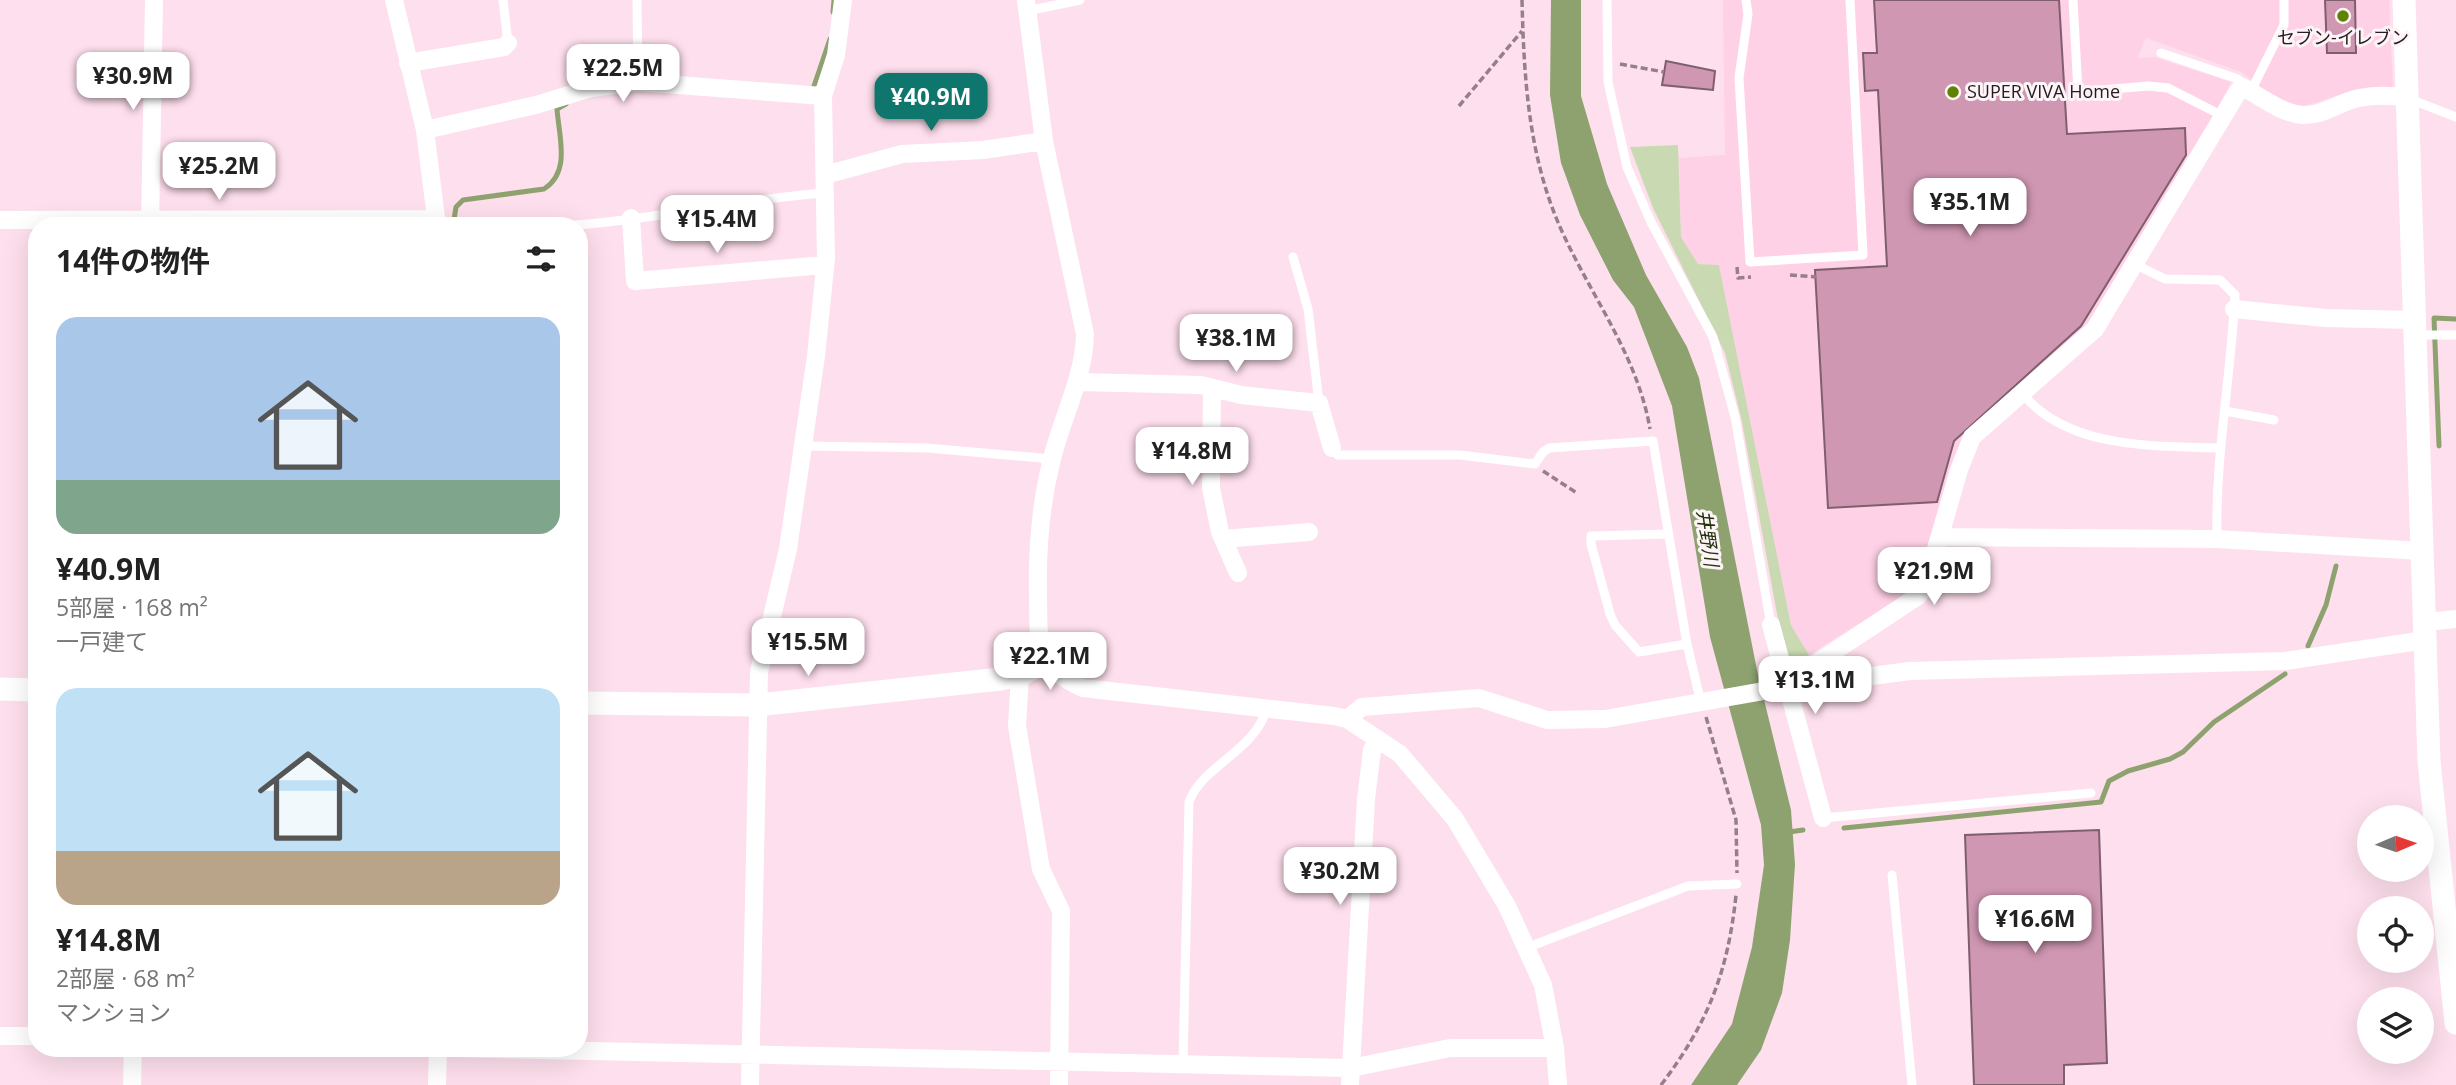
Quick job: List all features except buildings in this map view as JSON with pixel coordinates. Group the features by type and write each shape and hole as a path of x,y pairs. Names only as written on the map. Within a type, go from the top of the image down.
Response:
{"street":[{"path":"150,217 154,0"},
{"path":"394,0 425,130 436,217"},
{"path":"750,1085 759,672 788,549 805,446 825,265 823,96 836,55 843,0"},
{"path":"2404,0 2429,761 2448,871 2456,1023"},
{"path":"1026,6 1044,141 1085,334 1085,355 1079,382 1051,462 1040,515 1037,560 1039,638 1045,662 1065,680 1083,688 1267,706 1347,719 1400,754 1455,819 1507,906 1543,985 1555,1048 1558,1085"},
{"path":"408,63 503,47 508,43"},
{"path":"425,130 536,105 591,88 638,82 823,96"},
{"path":"1347,719 1362,707 1479,698 1547,720 1605,719 1704,706 1783,682 1812,666 1918,596 1926,583 1959,470 1972,437 2095,329 2223,116 2247,89 2282,110 2301,115 2318,114 2358,98 2393,95 2408,98"},
{"path":"825,184 902,154 983,150 1044,141"},
{"path":"631,218 635,281 825,265"},
{"path":"0,220 28,221"},
{"path":"2234,309 2415,328"},
{"path":"1079,382 1212,388 1241,395 1319,403 1332,448"},
{"path":"1212,388 1211,488 1223,539 1238,573"},
{"path":"1223,539 1309,532"},
{"path":"1941,537 2217,540 2421,551"},
{"path":"1783,682 1951,669 2285,661 2425,631 2456,620"},
{"path":"1771,625 1783,682 1823,818"},
{"path":"588,703 757,705 1020,675 1045,662"},
{"path":"1020,675 1017,726 1041,869 1061,911 1059,1085"},
{"path":"0,690 28,690"},
{"path":"1350,1076 1366,799 1372,750 1377,740"},
{"path":"0,1036 28,1036"},
{"path":"588,1051 1183,1064 1350,1076 1450,1048 1555,1048"},
{"path":"132,1085 133,1057"},
{"path":"437,1085 438,1057"}],"lane":[{"path":"503,0 508,43"},
{"path":"637,0 638,82"},
{"path":"1026,6 1080,0"},
{"path":"1607,0 1612,106 1639,197 1713,337 1735,417 1771,625"},
{"path":"1746,0 1748,13 1740,78 1750,262 1863,255 1850,0"},
{"path":"2073,0 2078,92 2148,86 2168,88 2223,116"},
{"path":"2161,53 2238,79 2247,89 2284,25 2284,0"},
{"path":"2408,98 2456,117"},
{"path":"588,224 612,223 825,184"},
{"path":"1293,257 1308,309 1319,403"},
{"path":"2134,264 2165,279 2220,280 2235,295 2225,411 2218,448 2217,540"},
{"path":"2415,328 2456,335"},
{"path":"2022,393 2055,424 2071,429 2150,446 2218,448"},
{"path":"2225,411 2274,419"},
{"path":"1332,448 1338,455 1460,454 1535,464 1549,448 1653,441 1687,644 1704,706"},
{"path":"805,446 927,448 1041,458 1051,462"},
{"path":"1667,534 1591,536 1591,544 1610,614 1615,625 1639,652 1687,644"},
{"path":"1183,1064 1188,802 1197,788 1248,741 1264,719 1267,706"},
{"path":"1823,818 2091,793"},
{"path":"1892,875 1912,1085"},
{"path":"1527,948 1688,886 1737,884"}],"path":[{"path":"1522,0 1524,80 1541,176 1565,238 1637,374 1653,441"},
{"path":"1458,106 1522,32"},
{"path":"1608,64 1664,72"},
{"path":"1535,464 1577,494"},
{"path":"1661,1085 1702,1026 1717,993 1728,953 1737,884 1734,812 1704,706"}],"shaded area":[{"path":"1723,0 2389,0 2393,88 2352,91 2305,106 2291,104 2261,88 2241,72 2146,38 2137,58 2154,57 2231,82 2196,148 2075,340 1962,437 1918,576 1910,591 1809,655 1791,625 1719,265 1698,264 1681,237 1679,158 1725,155"},
{"path":"1678,145 1681,237 1698,264 1719,265 1791,625 1809,655 1799,661 1789,657 1777,614 1742,422 1725,353 1653,208 1630,147"}],"water":[{"name":"井野川","path":"1551,0 1581,0 1581,96 1607,184 1646,275 1687,347 1699,378 1758,675 1791,810 1795,864 1790,940 1782,993 1761,1050 1737,1085 1691,1085 1732,1024 1752,947 1764,865 1761,825 1710,637 1672,406 1634,307 1613,280 1580,215 1561,163 1550,95"}],"waterway":[{"path":"833,12 834,0"},
{"path":"814,86 830,39"},
{"path":"454,217 456,207 463,200 544,189 552,182 561,164 557,109 566,104"},
{"path":"2439,446 2434,318 2456,319"},
{"path":"2308,646 2326,605 2336,566"},
{"path":"1844,828 2101,802 2109,781 2128,771 2170,759 2183,752 2214,722 2285,674"},
{"path":"1789,832 1803,830"}],"place":[{"name":"セブン-イレブン","path":"2343,16"},
{"name":"SUPER VIVA Home","path":"1953,92"}]}
